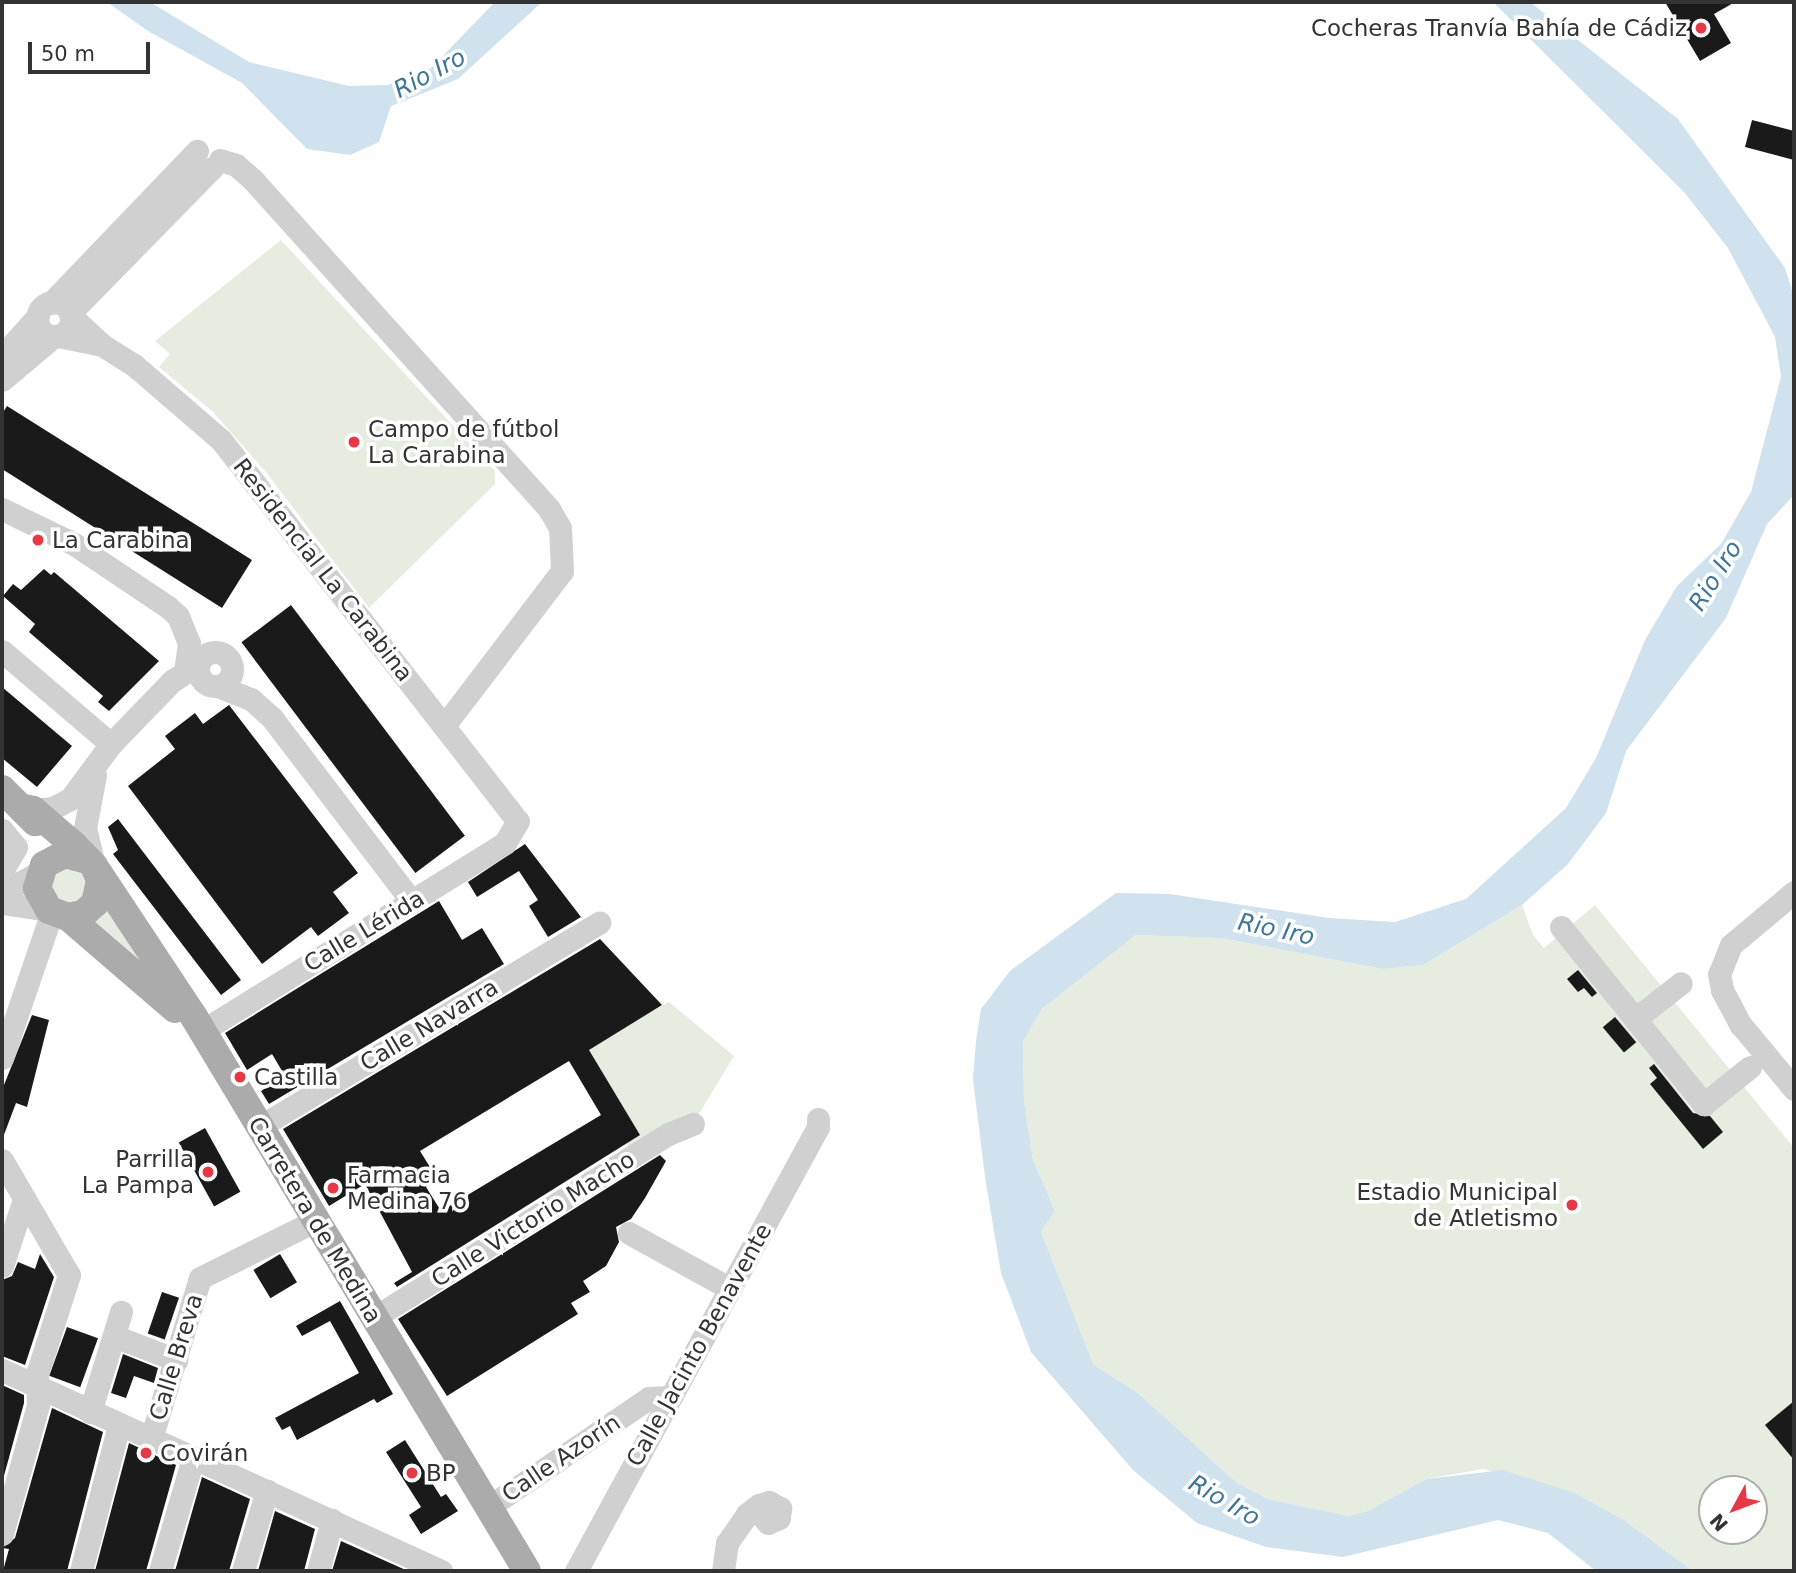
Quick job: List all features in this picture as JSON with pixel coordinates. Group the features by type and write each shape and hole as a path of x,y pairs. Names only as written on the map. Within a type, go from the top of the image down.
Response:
{"main road":[{"path":"2,789 29,809 49,858 37,888 56,913 200,1032"},
{"path":"49,858 93,866 101,888 95,903 83,914 56,913"},
{"name":"Carretera de Medina","path":"93,866 317,1220 490,1506 518,1560 548,1571"}],"street":[{"path":"2,356 58,312 210,159 236,165 253,180 549,509 559,528 562,571 444,726"},
{"path":"2,380 56,336 67,331 58,312"},
{"name":"Residencial La Carabina","path":"58,312 162,387 220,440 518,821"},
{"name":"Residencial La Carabina","path":"56,336 102,345"},
{"path":"2,509 75,544 180,613 227,657 272,709 272,718"},
{"path":"168,607 178,616 189,643 192,667 215,686 251,699 272,718 412,902"},
{"path":"2,651 111,744"},
{"path":"2,892 49,858 78,792 111,744 166,690 208,654 227,657"},
{"path":"166,690 215,686 231,676 227,657"},
{"path":"93,866 85,828 95,768"},
{"path":"29,809 61,805 78,792"},
{"name":"Calle Lérida","path":"200,1032 505,843 518,821"},
{"path":"2,830 16,847 2,871"},
{"path":"1794,892 1731,945 1719,974 1721,990 1741,1025 1794,1089"},
{"path":"2,904 56,913 2,1058"},
{"name":"Calle Navarra","path":"259,1127 599,923"},
{"path":"1561,927 1704,1104 1750,1067"},
{"path":"1635,1019 1681,983"},
{"name":"Calle Jacinto Benavente","path":"576,1571 668,1397 818,1128 818,1119"},
{"name":"Calle Victorio Macho","path":"375,1317 668,1134 693,1124"},
{"path":"2,1160 69,1275 37,1374 38,1405 2,1534"},
{"path":"2,1266 24,1199"},
{"name":"Calle Breva","path":"150,1439 177,1360 200,1278 317,1220"},
{"path":"629,1233 729,1288"},
{"path":"90,1412 121,1312"},
{"path":"114,1336 177,1360"},
{"path":"2,1370 332,1520 414,1566 441,1571"},
{"name":"Calle Azorín","path":"490,1506 649,1398 668,1397"},
{"path":"81,1571 119,1425"},
{"path":"160,1571 193,1458"},
{"path":"243,1571 267,1490"},
{"path":"723,1571 727,1543 755,1508"},
{"path":"318,1571 332,1520"}],"shaded area":[{"name":"Campo de fútbol La Carabina","path":"281,240 495,471 495,484 369,608 266,472 213,412 159,367 170,354 155,341"},
{"path":"71,865 87,875 88,895 72,906 54,898 50,879"},
{"path":"104,905 147,967 91,921"},
{"path":"1522,905 1533,935 1544,948 1595,905 1794,1148 1794,1571 1693,1571 1624,1520 1577,1494 1483,1469 1426,1479 1368,1511 1348,1516 1268,1499 1237,1483 1138,1393 1093,1364 1041,1232 1055,1211 1033,1160 1024,1101 1023,1040 1042,1009 1136,935 1221,938 1383,969 1423,965"},
{"path":"669,1002 734,1056 693,1124 634,1155 577,1064 583,1050"}],"water":[{"name":"Rio Iro","path":"107,2 150,2 249,62 349,86 388,85 431,68 495,2 542,2 458,79 391,106 379,142 350,155 307,149 242,83 148,31"},
{"name":"Rio Iro","path":"1493,2 1530,2 1678,119 1785,268 1794,297 1794,495 1767,524 1726,618 1626,751 1606,813 1568,864 1522,905 1423,965 1383,969 1221,938 1136,935 1042,1009 1023,1041 1024,1101 1033,1160 1055,1211 1041,1232 1093,1364 1138,1393 1237,1483 1268,1499 1348,1516 1368,1511 1426,1479 1503,1470 1577,1494 1624,1520 1693,1571 1596,1571 1548,1533 1498,1520 1343,1557 1266,1547 1197,1523 1133,1470 1031,1352 1001,1273 985,1177 973,1079 976,1041 981,1009 1010,971 1116,893 1170,894 1329,918 1395,922 1466,899 1566,808 1596,758 1645,640 1677,586 1721,544 1751,492 1781,377 1775,337 1728,248 1684,192"}],"building":[{"name":"Cocheras Tranvía Bahía de Cádiz","path":"1665,2 1735,2 1714,14 1731,43 1700,61"},
{"path":"1752,120 1794,131 1794,160 1745,147"},
{"path":"7,406 252,560 222,608 2,469 2,414"},
{"path":"44,569 51,575 54,572 159,661 109,711 98,702 103,696 29,632 35,624 3,596 13,584 21,590"},
{"path":"291,605 465,836 415,873 241,642"},
{"path":"2,687 72,746 37,787 2,758"},
{"path":"229,705 358,873 333,892 349,913 318,936 311,927 262,964 128,786 175,749 165,736 195,713 203,724"},
{"path":"118,819 241,980 221,995 113,854 118,850 108,827"},
{"path":"525,844 581,917 548,937 529,906 538,900 519,871 477,897 468,882"},
{"path":"439,901 462,940 482,928 504,964 269,1104 261,1091 285,1076 272,1054 247,1070 225,1033"},
{"path":"600,939 662,1005 589,1050 640,1135 397,1287 394,1283 412,1272 365,1184 329,1206 283,1129","holes":["569,1061 601,1115 441,1211 426,1187 438,1180 420,1151"]},
{"path":"1578,970 1597,993 1592,997 1584,988 1578,992 1567,979"},
{"path":"32,1015 49,1020 27,1107 16,1103 2,1140 2,1090"},
{"path":"1615,1017 1636,1042 1624,1053 1603,1027"},
{"path":"1654,1064 1693,1113 1710,1116 1723,1132 1703,1149 1650,1084 1657,1078 1649,1068"},
{"path":"205,1128 240,1192 214,1206 179,1143"},
{"path":"660,1155 666,1161 645,1198 631,1219 616,1227 619,1242 606,1266 583,1281 590,1292 571,1303 578,1314 447,1396 398,1319"},
{"path":"40,1254 54,1277 25,1365 2,1356 2,1280 12,1276 18,1262 35,1269"},
{"path":"280,1254 297,1282 270,1298 253,1270"},
{"path":"162,1292 179,1298 165,1339 148,1334"},
{"path":"340,1301 393,1394 377,1403 374,1399 297,1440 290,1426 282,1430 275,1418 359,1373 330,1321 302,1336 296,1326"},
{"path":"67,1327 98,1338 80,1387 49,1376"},
{"path":"123,1354 158,1368 154,1383 134,1376 126,1398 111,1393"},
{"path":"2,1385 24,1395 24,1403 2,1483"},
{"path":"1794,1401 1794,1460 1765,1425"},
{"path":"52,1408 103,1432 67,1571 3,1571 9,1549 2,1548 15,1538"},
{"name":"BP","path":"405,1440 441,1497 446,1494 458,1511 421,1534 409,1515 421,1507 386,1452"},
{"path":"129,1443 176,1465 146,1571 95,1571"},
{"path":"202,1477 250,1499 229,1571 175,1571"},
{"path":"275,1511 315,1529 304,1571 258,1571"},
{"path":"341,1541 408,1571 332,1571"}],"place":[{"name":"Cocheras Tranvía Bahía de Cádiz","path":"1701,28"},
{"name":"Campo de fútbol La Carabina","path":"354,442"},
{"name":"La Carabina","path":"38,540"},
{"name":"Castilla","path":"240,1077"},
{"name":"Parrilla La Pampa","path":"208,1172"},
{"name":"Farmacia Medina 76","path":"333,1188"},
{"name":"Estadio Municipal de Atletismo","path":"1572,1205"},
{"name":"Covirán","path":"146,1453"},
{"name":"BP","path":"412,1473"}]}
